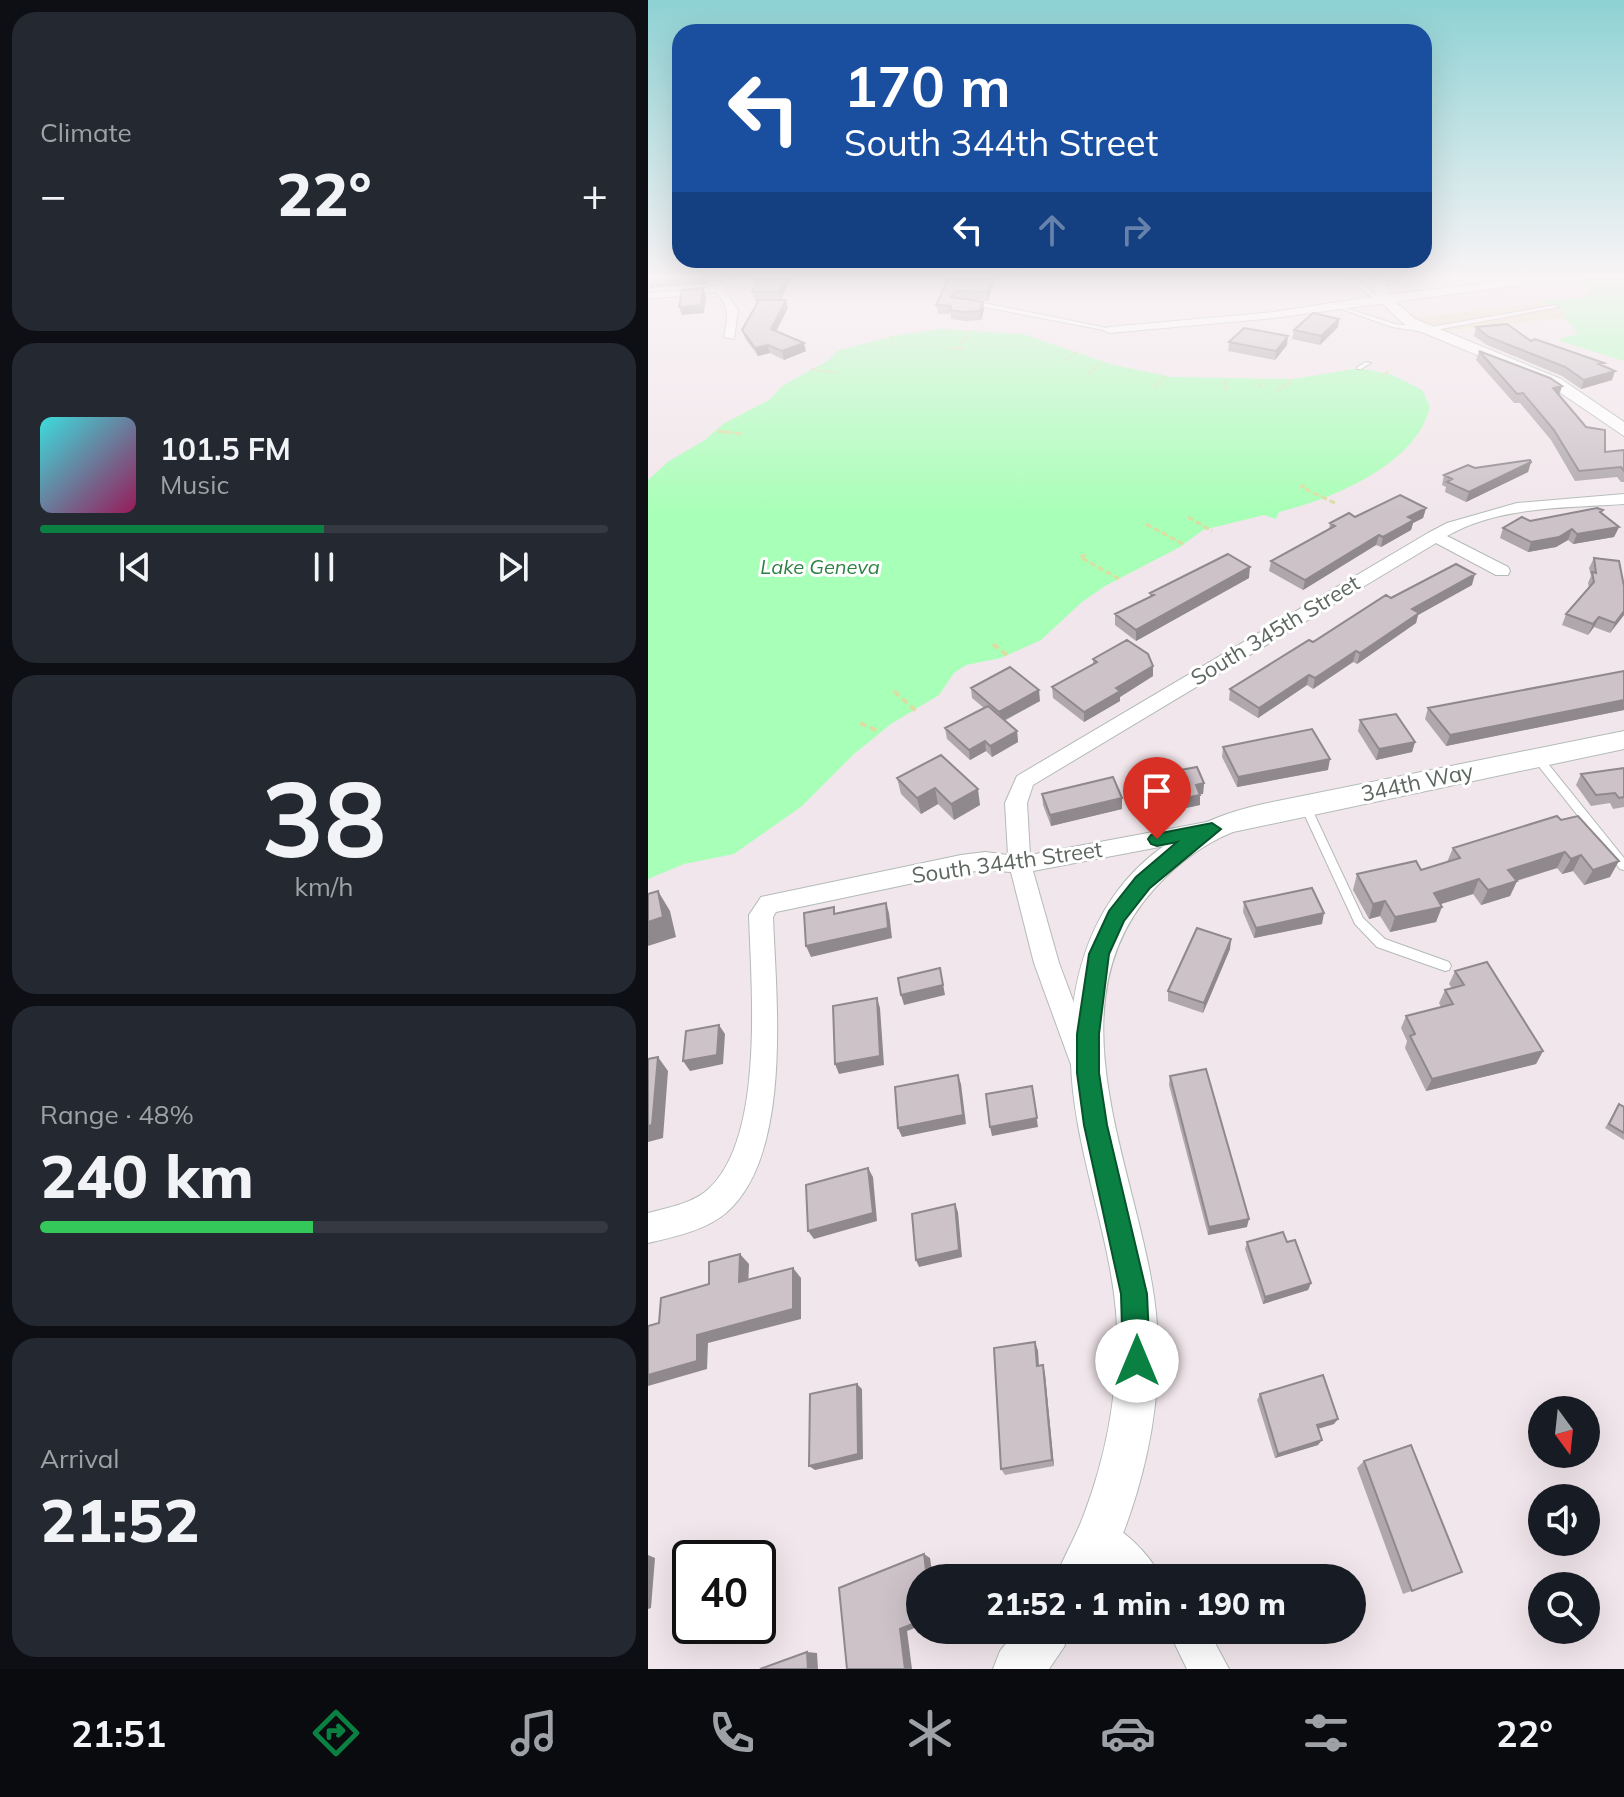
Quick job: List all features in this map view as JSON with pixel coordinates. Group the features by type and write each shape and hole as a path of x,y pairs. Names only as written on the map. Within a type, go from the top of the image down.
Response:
{"street":[{"path":"1493,357 1555,382 1624,431"},
{"name":"South 345th Street","path":"1088,1073 1054,987 1021,865 1014,821 1017,791 1030,776 1453,526 1494,513 1624,499"},
{"path":"1434,536 1502,571"},
{"name":"344th Way","path":"1212,829 1305,805 1624,740"},
{"path":"1086,1564 1100,1537 1112,1501 1130,1425 1137,1326 1131,1274 1096,1125 1088,1073 1088,1034 1094,981 1105,936 1143,883 1193,840 1212,829"},
{"name":"South 344th Street","path":"648,1228 693,1214 718,1200 730,1188 750,1149 759,1106 762,1060 761,915 769,904 961,864 985,861 1021,865 1212,829"},
{"path":"1100,1537 1128,1564"},
{"path":"1018,1669 1037,1644"},
{"path":"1195,1644 1209,1669"}],"lane":[{"path":"1359,368 1368,363"},
{"path":"1537,756 1624,866"},
{"path":"1305,805 1359,921 1381,943 1445,966"}],"path":[{"path":"1064,361 1070,357"},
{"path":"1088,374 1102,362"},
{"path":"811,369 837,373"},
{"path":"1380,377 1391,370"},
{"path":"1154,387 1167,376"},
{"path":"1278,390 1294,379"},
{"path":"1225,380 1227,391"},
{"path":"1259,387 1262,380"},
{"path":"717,431 744,434"},
{"path":"1305,485 1301,487 1337,504"},
{"path":"1188,517 1212,531"},
{"path":"1146,524 1183,544"},
{"path":"1086,555 1080,557 1119,579"},
{"path":"993,644 1007,655"},
{"path":"894,691 916,711"},
{"path":"860,723 880,732"}],"water":[{"name":"Lake Geneva","path":"832,357 1089,357 1171,377 1294,379 1359,368 1393,375 1422,390 1430,407 1422,428 1408,446 1369,476 1323,498 1279,512 1276,519 1264,515 1203,530 1180,547 1105,586 1082,602 1041,640 1001,658 966,665 954,673 939,695 891,724 854,754 802,806 734,854 684,864 648,879 648,480 669,461 705,440 723,424 769,400 782,386"}],"building":[{"path":"1484,357 1494,357 1550,378 1562,386 1553,388 1586,427 1605,430 1605,452 1624,450 1624,471 1621,467 1579,471 1554,430 1523,393 1517,394"},
{"path":"1539,357 1586,357 1615,371 1584,380 1565,367"},
{"path":"1530,460 1469,492 1447,482 1452,479 1444,475 1468,465 1475,468"},
{"path":"1400,495 1426,508 1408,517 1414,520 1383,537 1379,535 1305,580 1271,561 1335,526 1330,523 1349,513 1355,517"},
{"path":"1597,508 1603,510 1600,512 1619,527 1577,534 1572,529 1559,537 1531,542 1503,528 1522,517 1530,521"},
{"path":"1228,554 1250,567 1136,630 1115,614 1154,595 1150,593"},
{"path":"1594,558 1619,561 1624,586 1624,611 1615,623 1599,617 1593,624 1566,614 1594,582"},
{"path":"1456,564 1475,574 1412,609 1419,613 1360,653 1356,651 1315,678 1309,675 1259,708 1230,689 1309,640 1313,642 1386,595 1391,598"},
{"path":"1127,640 1148,654 1153,666 1116,688 1120,691 1084,712 1052,687 1097,662 1093,659"},
{"path":"1010,667 1039,690 999,712 971,688"},
{"path":"1624,671 1624,700 1450,735 1428,708"},
{"path":"988,706 1017,731 990,746 985,741 969,750 945,728"},
{"path":"1396,714 1415,742 1379,749 1360,720"},
{"path":"1312,729 1330,759 1238,777 1223,747"},
{"path":"941,755 978,789 951,804 935,788 917,798 897,778"},
{"path":"1197,767 1204,783 1196,785 1200,795 1162,803 1153,782 1177,777 1175,771"},
{"path":"1624,768 1624,797 1619,798 1615,793 1596,795 1581,774"},
{"path":"1113,777 1122,798 1050,815 1042,794"},
{"path":"1557,816 1561,820 1578,816 1619,861 1593,870 1581,855 1571,859 1565,852 1508,870 1517,881 1488,890 1479,879 1434,893 1442,907 1395,917 1385,901 1373,904 1357,874 1416,861 1421,870 1460,858 1453,848"},
{"path":"1312,888 1324,913 1256,928 1244,902"},
{"path":"658,891 663,917 648,922 648,894"},
{"path":"886,903 888,928 806,946 804,913 834,907 834,914"},
{"path":"1197,928 1231,939 1204,1003 1168,991"},
{"path":"1487,962 1543,1051 1432,1079 1410,1036 1415,1034 1406,1016 1453,1004 1445,990 1464,985 1455,971"},
{"path":"940,968 943,985 901,995 898,978"},
{"path":"877,998 880,1056 835,1064 833,1006"},
{"path":"719,1025 717,1055 683,1061 686,1031"},
{"path":"658,1057 652,1125 648,1126 648,1059"},
{"path":"1206,1069 1249,1219 1209,1227 1170,1076"},
{"path":"958,1075 963,1115 898,1128 895,1087"},
{"path":"1032,1086 1037,1118 990,1127 986,1094"},
{"path":"1619,1104 1624,1107 1624,1133 1609,1124"},
{"path":"868,1168 873,1213 808,1231 806,1185"},
{"path":"955,1204 959,1250 916,1260 912,1214"},
{"path":"1283,1232 1287,1242 1295,1240 1311,1283 1265,1297 1247,1242"},
{"path":"740,1254 739,1282 793,1268 793,1309 697,1335 697,1361 648,1375 648,1326 659,1323 661,1298 709,1284 709,1262"},
{"path":"1035,1342 1037,1366 1043,1365 1052,1460 1001,1469 994,1348"},
{"path":"1323,1375 1338,1419 1317,1425 1322,1440 1278,1454 1260,1394"},
{"path":"857,1384 858,1454 809,1466 810,1394"},
{"path":"1411,1445 1462,1572 1412,1591 1364,1461"},
{"path":"924,1554 925,1564 906,1564 906,1627 900,1629 905,1669 847,1669 839,1588"},
{"path":"807,1652 808,1669 760,1669"}],"route":[{"path":"1137,1361 1134,1294 1096,1125 1088,1073 1088,1034 1099,954 1116,917 1143,883 1193,840 1212,829 1157,839"}]}
